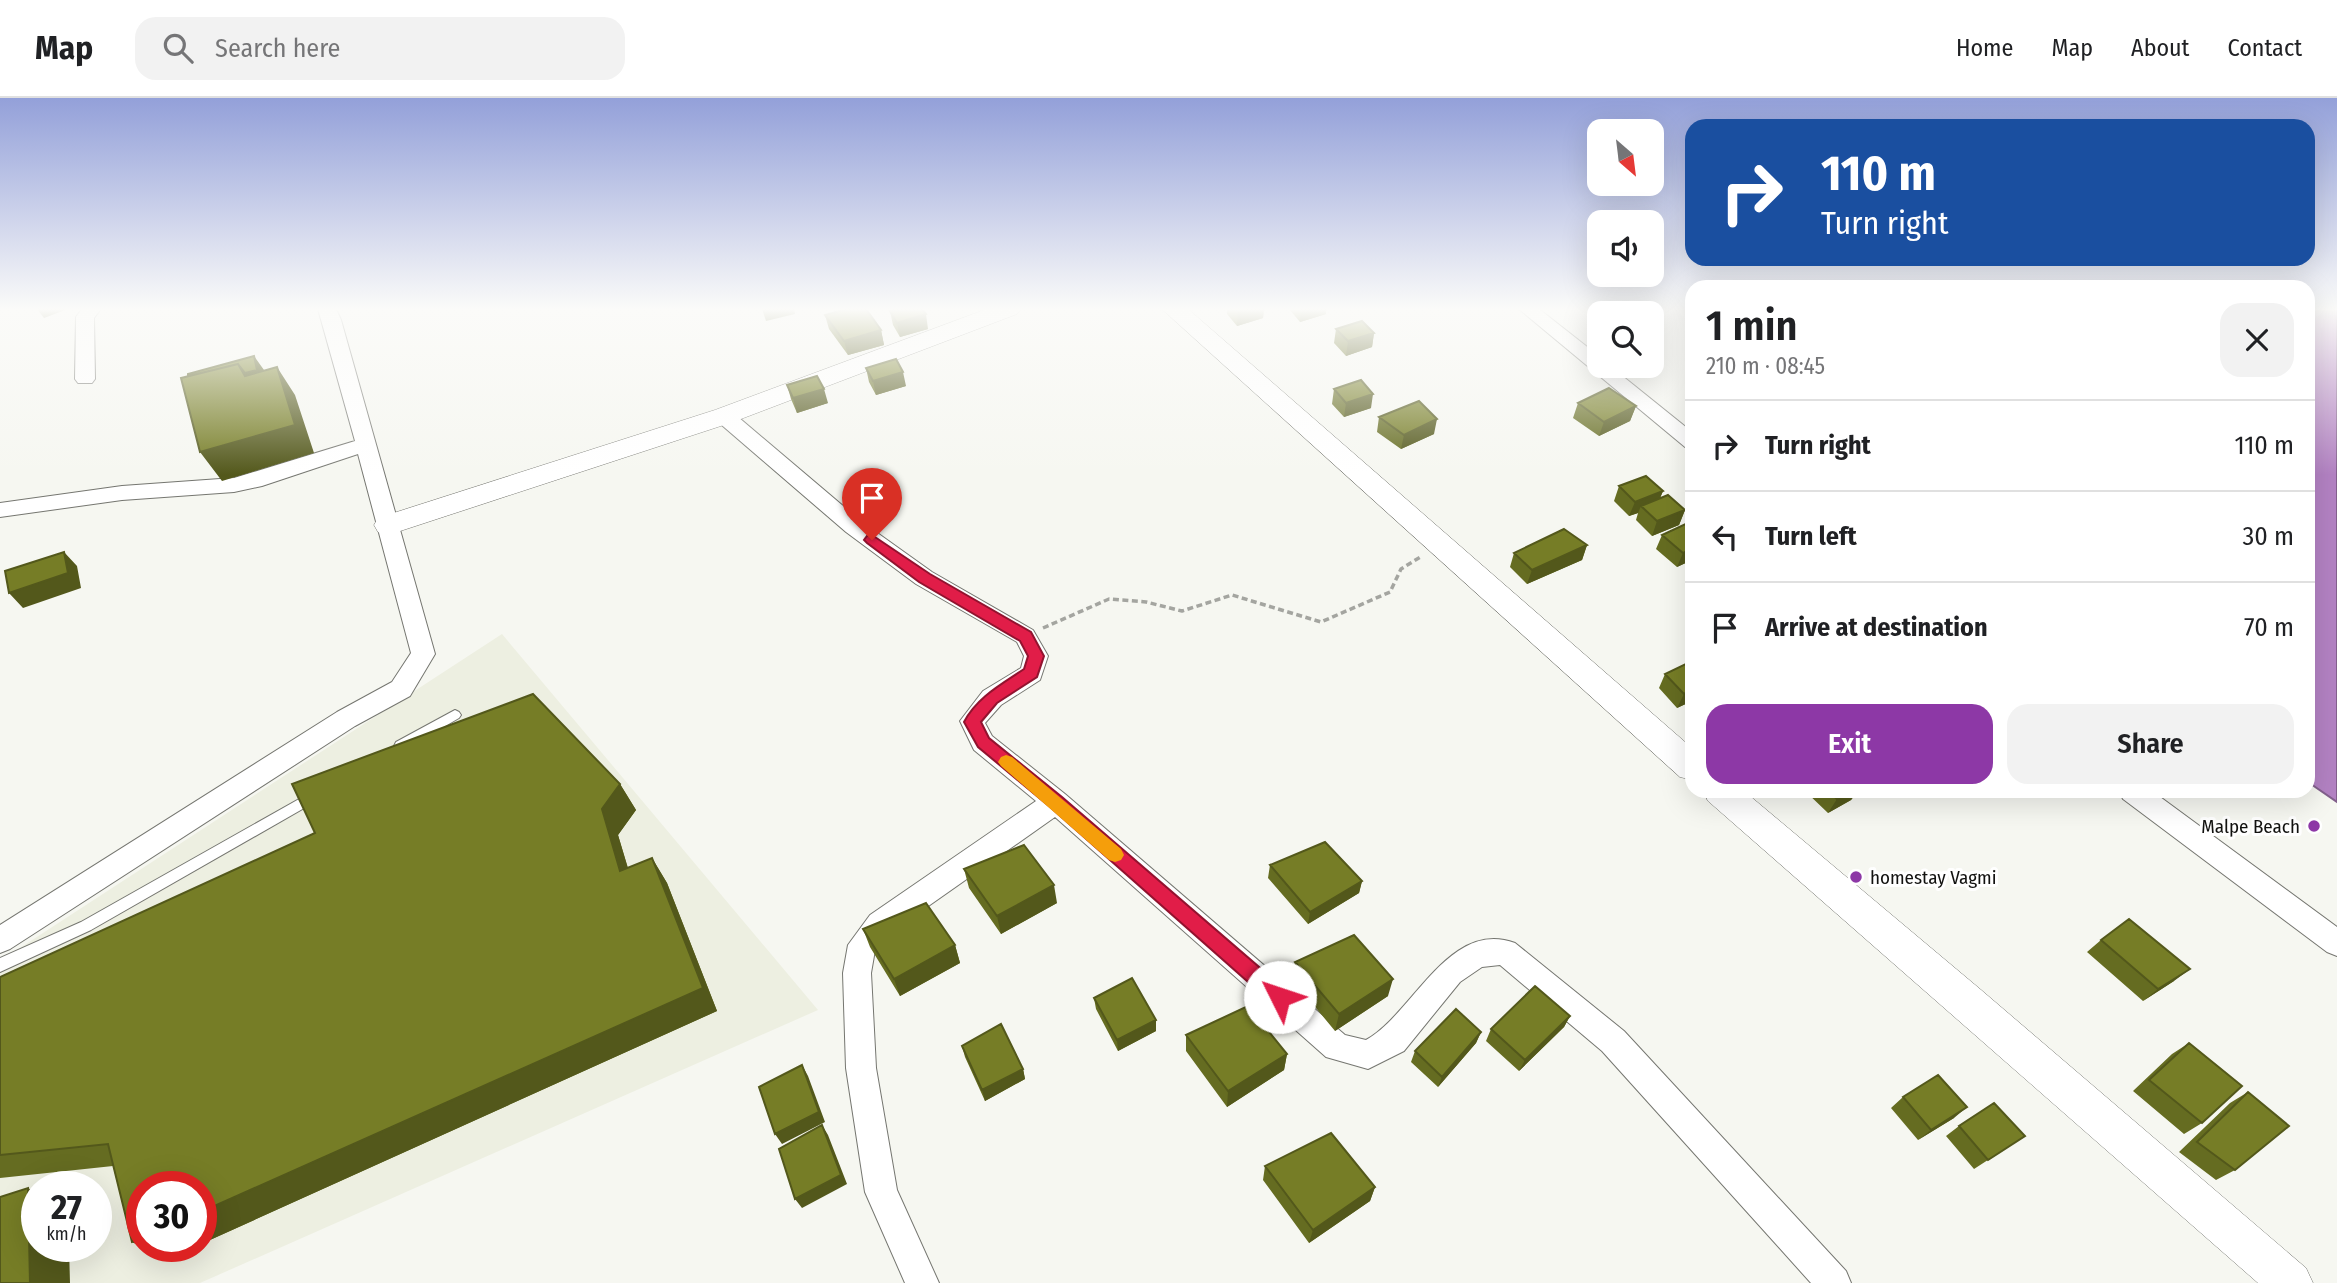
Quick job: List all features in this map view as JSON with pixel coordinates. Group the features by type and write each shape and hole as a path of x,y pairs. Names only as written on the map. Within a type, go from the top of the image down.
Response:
{"street":[{"path":"85,364 85,379"},
{"path":"0,940 346,719 401,689 424,654 344,364"},
{"path":"388,525 723,416 859,364"},
{"path":"1237,364 1685,761"},
{"path":"1596,364 1685,436"},
{"path":"723,416 864,534 925,578 1025,636 1036,656 1031,673 992,698 972,722 983,743 1056,802 1337,1047 1368,1055 1393,1041 1450,973 1477,955 1505,952 1613,1041 1834,1283"},
{"path":"0,510 122,493 234,485 254,481 366,444"},
{"path":"1728,798 1967,1001 2291,1283"},
{"path":"2141,798 2337,943"},
{"path":"922,1283 881,1192 861,1068 857,973 862,945 880,924 1056,802"}],"lane":[{"path":"383,756 455,715"},
{"path":"0,965 86,926 324,790"}],"path":[{"path":"1025,636 1109,599 1146,602 1182,611 1232,595 1321,622 1391,592 1401,569 1441,545"}],"shaded area":[{"path":"2315,364 2337,364 2337,802 2315,787"},
{"path":"502,634 818,1010 200,1283 0,1283 0,961"}],"building":[{"path":"224,364 237,364 188,376"},
{"path":"237,364 245,376 277,367 295,425 200,452 181,378"},
{"path":"238,364 256,364 257,370 245,373"},
{"path":"878,364 899,364 903,372 873,381 866,368"},
{"path":"817,376 824,389 793,398 787,385"},
{"path":"1361,380 1373,394 1346,403 1334,389"},
{"path":"1609,388 1636,406 1604,422 1578,403"},
{"path":"1419,401 1437,419 1404,435 1379,417"},
{"path":"1646,476 1663,491 1635,502 1619,486"},
{"path":"1668,495 1685,510 1657,521 1641,506"},
{"path":"1685,524 1685,552 1683,553 1662,535"},
{"path":"1564,529 1587,545 1532,570 1514,553"},
{"path":"64,552 68,573 9,593 5,571"},
{"path":"1685,664 1685,694 1684,694 1665,674"},
{"path":"533,694 620,784 602,809 620,871 652,858 703,988 217,1205 217,1171 126,1171 126,1218 108,1144 0,1155 0,977 315,833 292,784"},
{"path":"1325,842 1362,881 1310,912 1270,865"},
{"path":"1024,845 1054,885 997,916 964,869"},
{"path":"926,903 955,945 894,979 863,929"},
{"path":"2129,919 2190,969 2158,989 2101,940"},
{"path":"1354,935 1393,979 1339,1014 1295,962"},
{"path":"1132,978 1156,1020 1117,1040 1094,998"},
{"path":"1535,986 1570,1016 1525,1060 1491,1029"},
{"path":"1248,1006 1287,1054 1228,1091 1186,1035"},
{"path":"1456,1009 1481,1032 1442,1077 1415,1051"},
{"path":"1001,1024 1023,1069 982,1090 962,1046"},
{"path":"2189,1043 2242,1086 2202,1123 2149,1080"},
{"path":"802,1065 819,1112 775,1134 759,1087"},
{"path":"1938,1075 1967,1107 1931,1130 1903,1097"},
{"path":"2248,1092 2289,1126 2235,1170 2197,1142"},
{"path":"1994,1103 2025,1136 1988,1160 1959,1126"},
{"path":"822,1125 841,1175 795,1199 779,1149"},
{"path":"1331,1133 1375,1187 1313,1230 1265,1166"},
{"path":"21,1190 21,1262 30,1262 30,1283 0,1283 0,1197"}],"slow traffic":[{"path":"1006,762 1115,855"}],"place":[{"name":"Malpe Beach","path":"2314,826"},
{"name":"homestay Vagmi","path":"1856,877"}],"route":[{"path":"872,540 925,578 1025,636 1036,656 1031,673 992,698 972,722 983,743 1056,802 1165,900 1280,997"}]}
